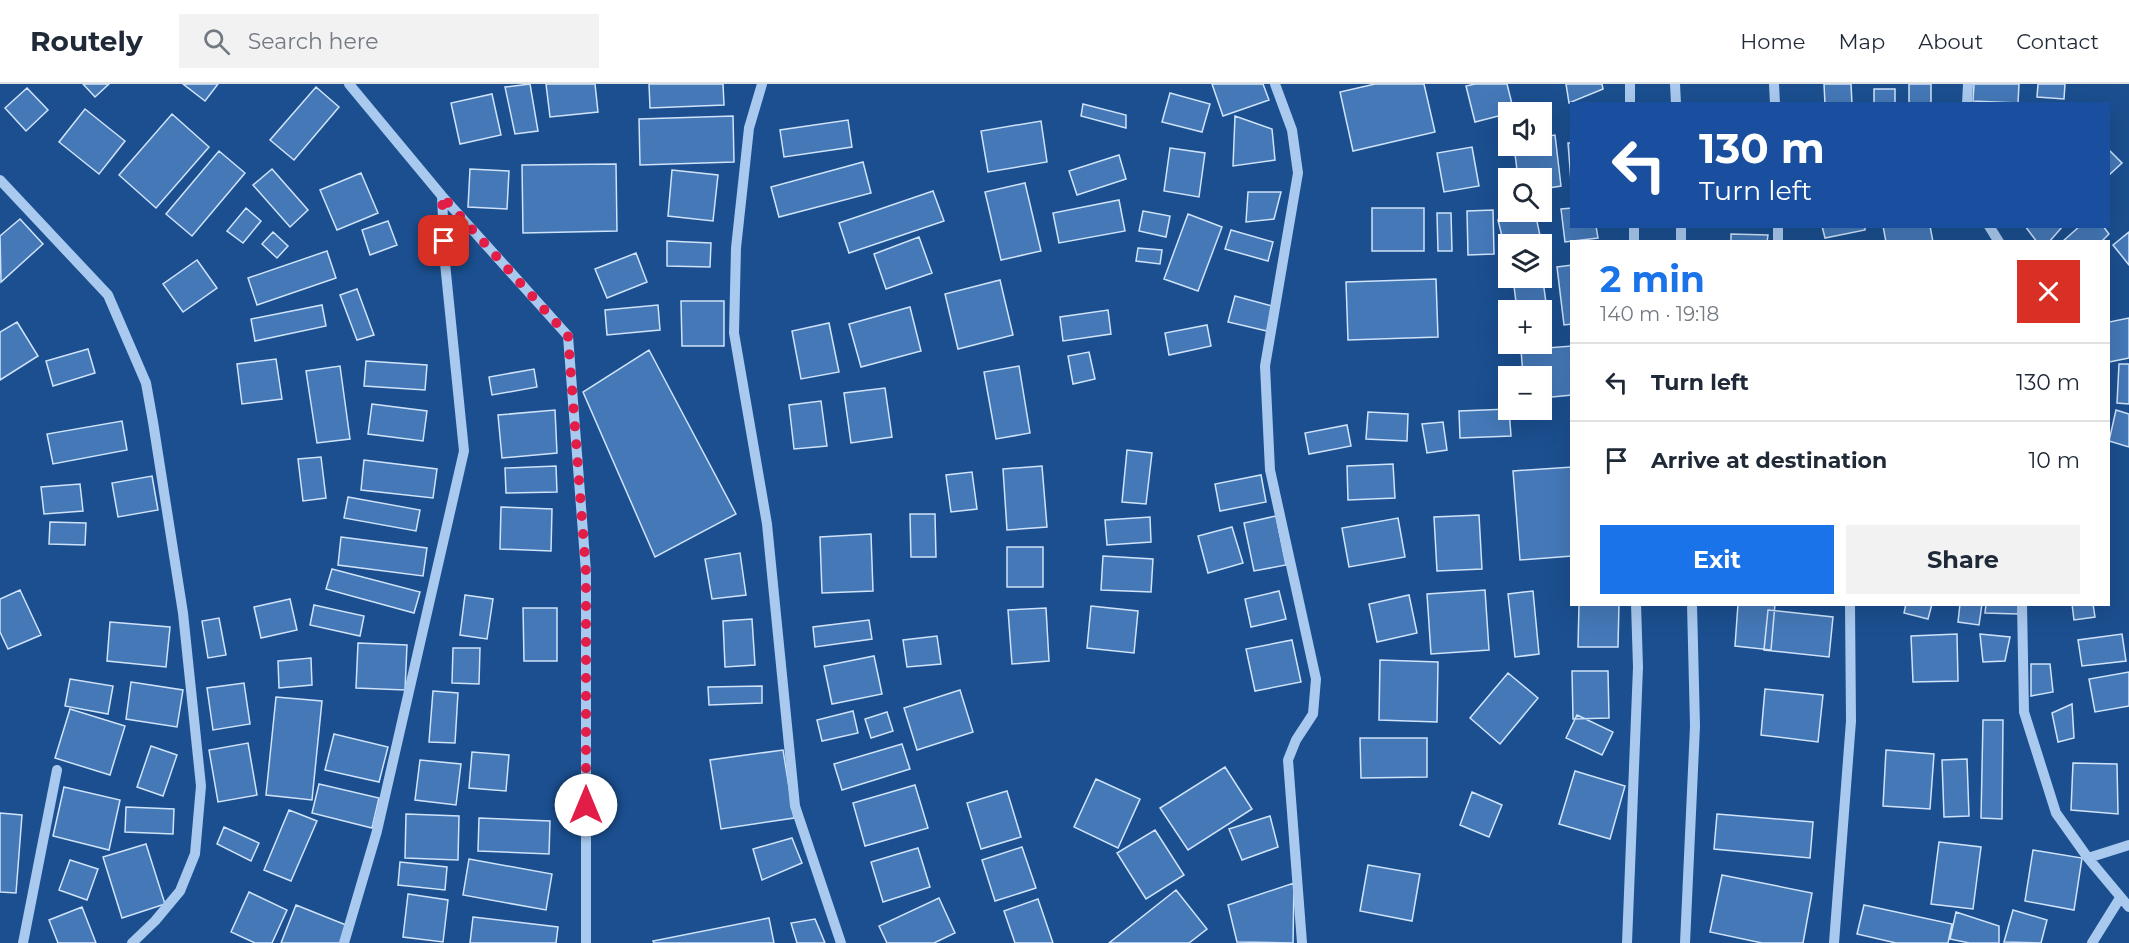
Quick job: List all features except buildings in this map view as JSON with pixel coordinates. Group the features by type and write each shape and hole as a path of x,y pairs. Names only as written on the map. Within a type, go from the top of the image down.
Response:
{"street":[{"path":"349,84 442,196 568,336 586,572 586,943"},
{"path":"762,84 749,128 736,248 734,333 766,524 795,806 841,943"},
{"path":"1275,84 1292,130 1298,173 1265,366 1270,470 1316,679 1313,714 1296,740 1288,760 1302,943"},
{"path":"1630,84 1630,102"},
{"path":"1675,84 1676,102"},
{"path":"1774,84 1775,102"},
{"path":"1967,102 1968,84"},
{"path":"0,180 108,295 146,382 153,422 183,613 201,786 195,854 180,891 155,921 132,943"},
{"path":"344,943 377,831 464,451 445,263 442,196"},
{"path":"1627,943 1638,667 1636,606"},
{"path":"1685,943 1695,726 1692,606"},
{"path":"1834,943 1851,721 1850,606"},
{"path":"2022,606 2024,712 2056,813 2088,858 2129,907"},
{"path":"23,943 57,770"},
{"path":"2088,858 2129,845"},
{"path":"2092,943 2120,898"}],"route":[{"path":"444,241 442,196 568,336 586,572 586,805"}]}
